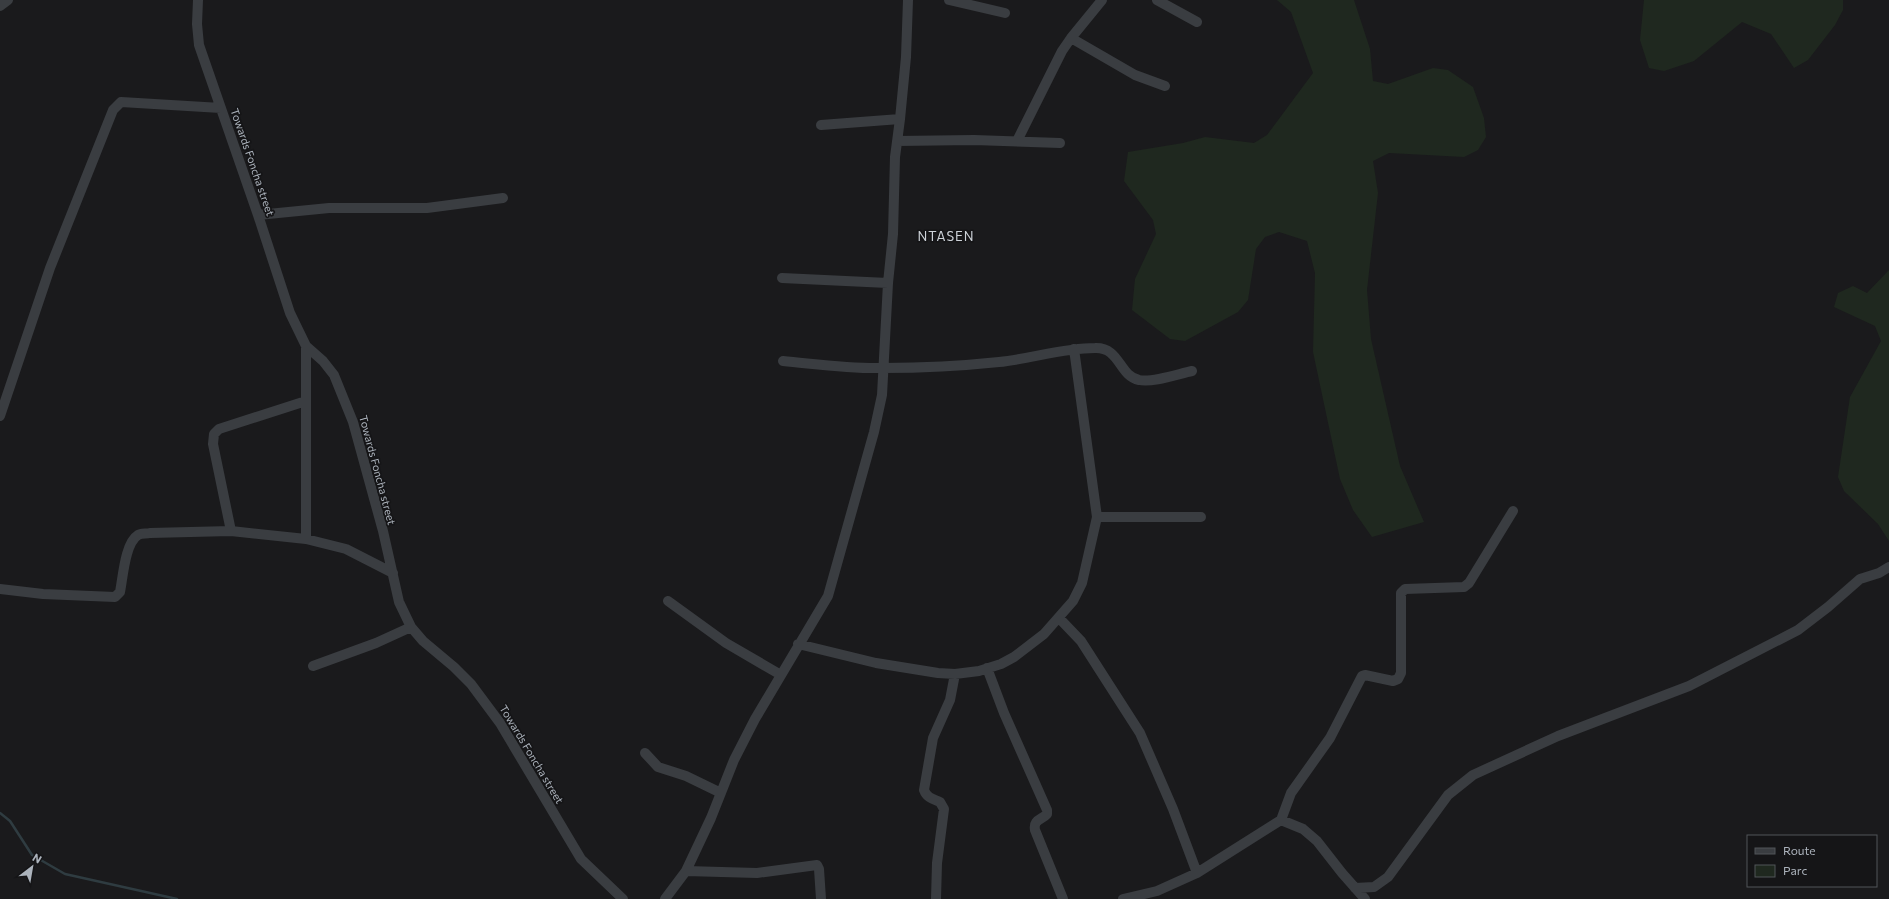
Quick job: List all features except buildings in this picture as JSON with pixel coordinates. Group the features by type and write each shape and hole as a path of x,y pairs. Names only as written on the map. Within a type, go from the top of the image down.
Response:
{"street":[{"path":"0,6 8,0"},
{"name":"Towards Foncha street","path":"198,0 198,39 290,313 306,346 323,360 334,375 341,389 353,422 393,573 399,602 411,627 423,641 454,667 486,702 508,735 580,859 623,899"},
{"path":"665,899 686,871 742,743 798,644 822,608 832,584 876,426 882,395 882,368 888,283 894,234 895,157 900,119 908,24 908,0"},
{"path":"949,0 1005,13"},
{"path":"1017,141 1062,51 1102,0"},
{"path":"1157,0 1197,22"},
{"path":"1072,38 1136,75 1165,86"},
{"path":"0,416 50,268 113,110 117,104 121,102 221,108"},
{"path":"821,125 900,119"},
{"path":"897,141 1017,141 1060,143"},
{"path":"258,215 328,208 427,208 503,198"},
{"path":"782,278 888,283"},
{"path":"306,346 306,539"},
{"path":"784,361 882,368 1000,362 1074,349 1096,347 1106,349 1130,376 1137,380 1146,381 1192,371"},
{"path":"798,644 876,663 930,672 956,674 1001,664 1014,657 1044,634 1059,618 1079,593 1097,517 1074,349"},
{"path":"231,531 213,444 214,434 219,429 306,401"},
{"path":"1123,899 1157,891 1197,873 1281,820 1291,793 1330,738 1358,680 1365,675 1393,681 1398,679 1401,673 1401,593 1405,590 1464,587 1514,511"},
{"path":"1097,517 1200,517"},
{"path":"0,589 43,594 116,597 120,592 128,549 132,540 139,534 231,531 306,539 346,549 393,573"},
{"path":"1356,888 1374,887 1388,877 1448,795 1473,775 1558,736 1690,686 1798,630 1828,607 1860,579 1889,567"},
{"path":"668,601 726,644 781,675"},
{"path":"1059,618 1082,641 1140,734 1173,809 1197,873"},
{"path":"312,666 376,643 411,627"},
{"path":"987,668 1004,713 1046,810 1046,816 1036,821 1034,825 1063,899"},
{"path":"936,899 937,863 944,809 940,802 926,795 924,790 933,738 950,700 956,674"},
{"path":"645,752 658,768 686,776 721,793"},
{"path":"1281,820 1304,829 1317,841 1365,899"},
{"path":"686,871 756,873 816,865 819,869 821,899"}],"green space":[{"path":"1277,0 1354,0 1370,49 1373,81 1388,84 1433,68 1448,70 1473,87 1484,118 1486,137 1478,150 1464,157 1389,153 1373,161 1378,193 1367,290 1371,339 1400,466 1424,522 1372,537 1353,510 1340,479 1313,352 1315,273 1307,241 1279,232 1265,237 1256,249 1248,300 1238,312 1185,341 1170,339 1132,310 1135,279 1156,234 1153,220 1124,181 1128,152 1183,143 1205,137 1254,143 1267,135 1313,73 1291,12"},
{"path":"1644,0 1843,0 1843,10 1835,25 1808,60 1794,68 1771,34 1742,22 1694,61 1664,71 1649,68 1640,40"},
{"path":"1889,270 1889,541 1878,524 1844,491 1838,477 1850,397 1881,341 1875,326 1834,307 1838,293 1853,286 1867,293"}],"waterway":[{"path":"0,813 10,821 32,855 65,874 177,899"}],"district":[{"name":"NTASEN","path":"946,236"}]}
